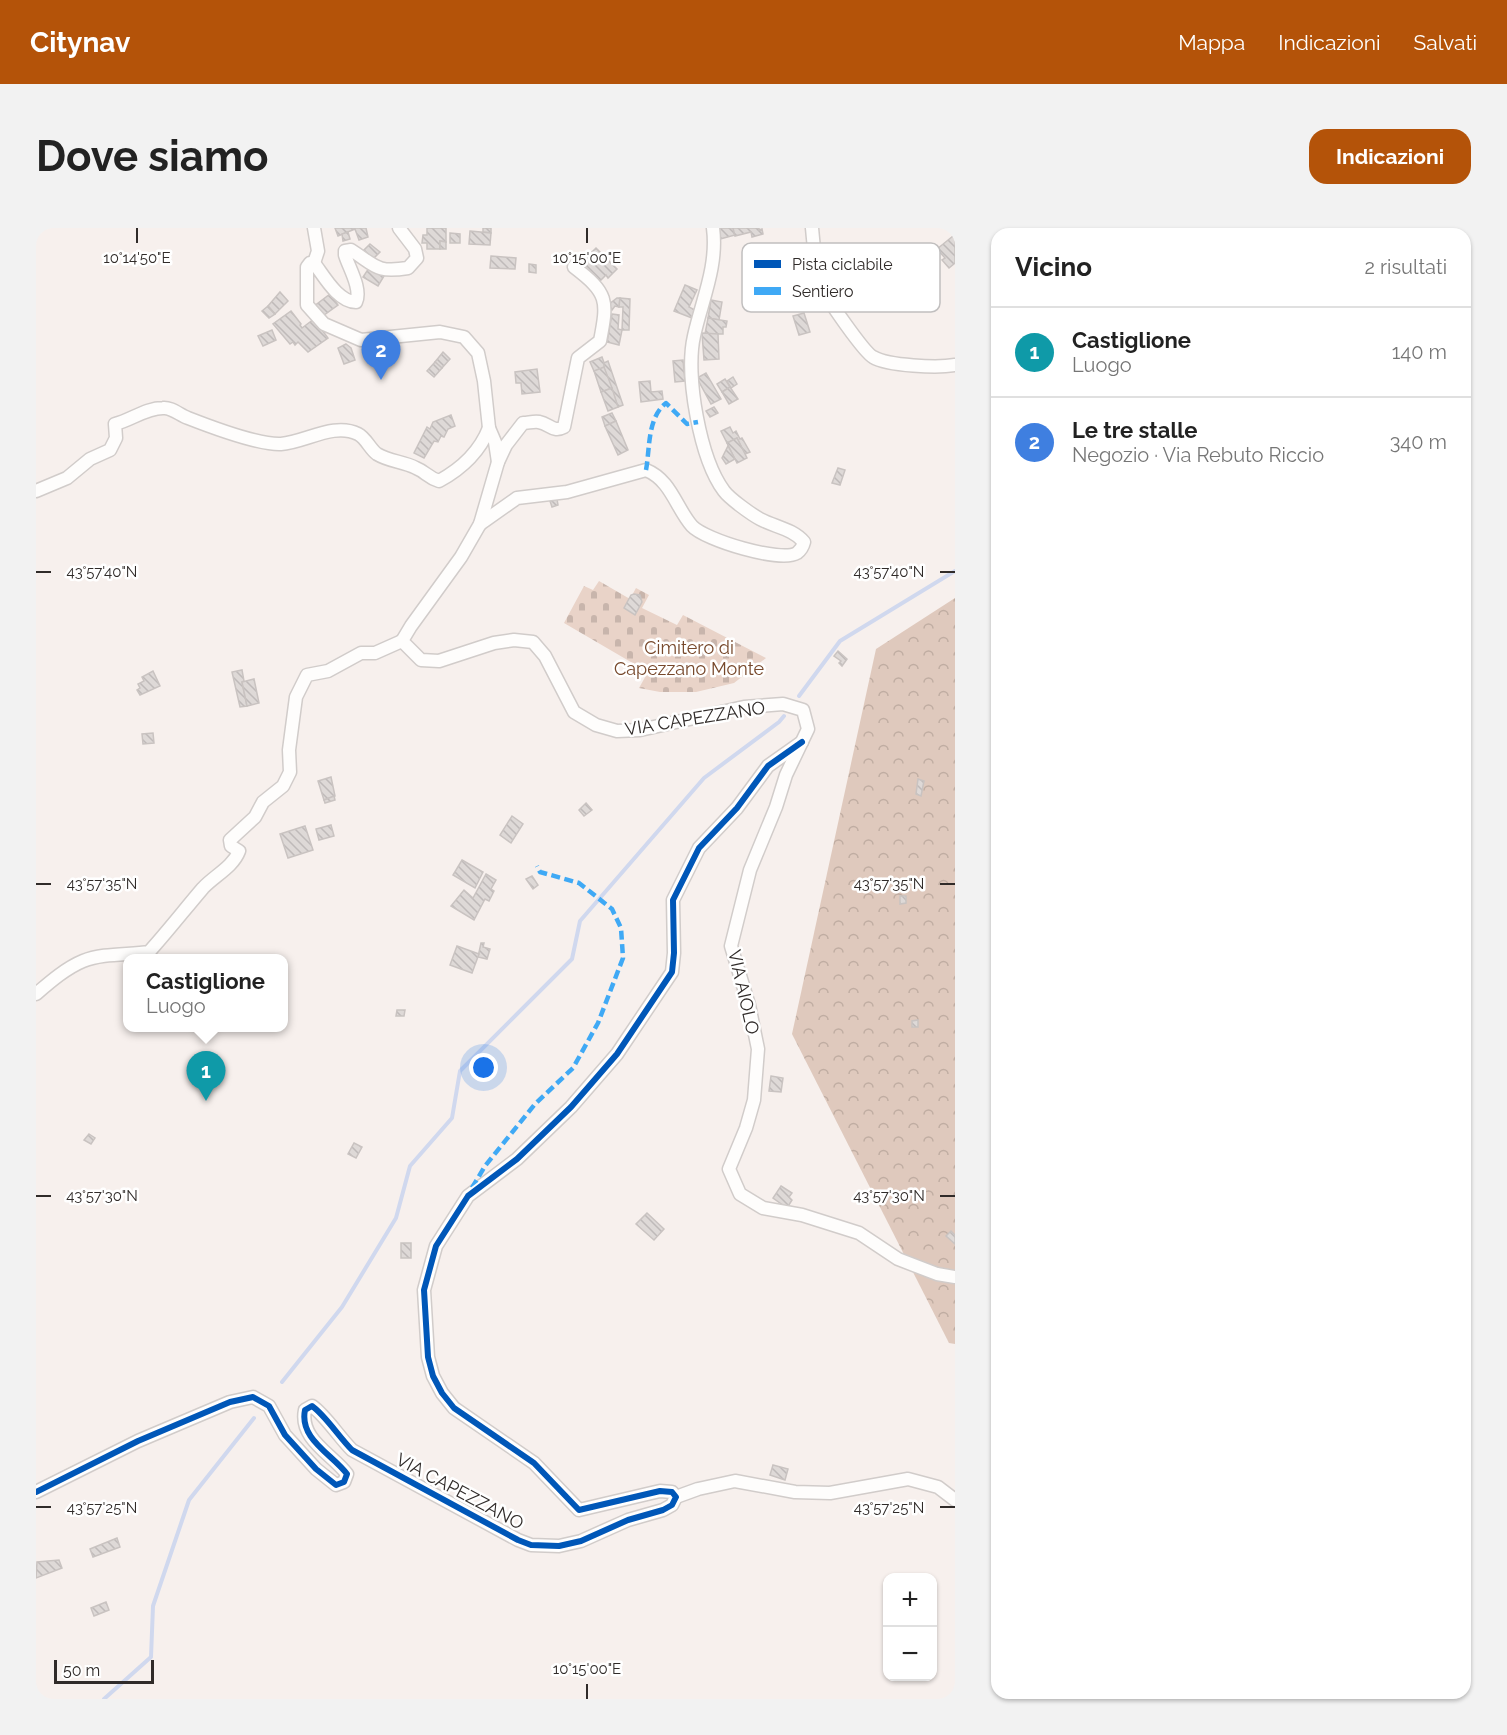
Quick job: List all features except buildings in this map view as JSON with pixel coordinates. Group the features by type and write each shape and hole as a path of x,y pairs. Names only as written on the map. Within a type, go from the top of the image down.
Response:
{"street":[{"path":"314,228 318,251 314,263"},
{"path":"314,263 344,299 356,302 358,290 348,266 345,251 351,250 377,267 389,271 408,268 417,258 415,249 399,228"},
{"path":"480,524 517,498 567,492 646,470 652,472 668,486 693,527 702,534 746,549 782,556 796,554 802,548 804,542 798,535 759,519 725,493 713,473 698,422 691,386 691,360 693,338 710,279 713,228"},
{"path":"812,228 814,243"},
{"path":"314,263 310,263 307,267 308,305 324,324 361,340 440,332 464,337 478,353 484,381 489,428 495,442 498,462"},
{"path":"36,994 84,961 119,954 149,952 206,885 236,858 238,852 231,846 230,840 255,817 263,802 283,786 290,772 289,750 296,697 307,675 328,670 362,653 375,653 402,641 461,557 480,524 486,497 506,445 523,423 537,421 553,429 564,428 578,358 600,341 606,312 600,290 574,267"},
{"path":"838,312 859,342 873,357 911,366 955,365"},
{"path":"36,491 67,478 90,459 110,450 116,438 115,424 151,410 166,407 188,418 256,440 279,444 340,431 358,434 375,452 390,461 412,466 427,477 440,481 452,474 483,443 489,428"},
{"name":"VIA CAPEZZANO","path":"402,641 421,660 438,661 494,643 514,640 533,642 545,656 574,712 596,725 617,731 640,730 744,707 783,704 802,710 808,729 802,742"},
{"path":"802,742 768,765 737,808 699,848 673,900 672,972 617,1054 571,1107 517,1159 468,1196 436,1246 424,1290 428,1357 442,1393 454,1408 534,1462 579,1510 660,1491 672,1492 676,1497 698,1489 735,1481 795,1492 830,1493 908,1479 938,1487 955,1500"},
{"name":"VIA AIOLO","path":"802,742 786,774 776,807 750,870 731,946 749,1005 758,1049 754,1100 746,1128 729,1169 740,1194 764,1208 802,1215 860,1233 898,1259 937,1274 955,1277"},
{"name":"VIA CAPEZZANO","path":"36,1492 138,1441 230,1402 253,1396 269,1406 285,1435 316,1469 336,1485 344,1482 347,1474 309,1434 303,1419 305,1410 312,1406 352,1449 531,1545 560,1546 581,1541 628,1520 663,1510 672,1504 676,1497"}],"green space":[{"name":"Cimitero di Capezzano Monte","path":"599,581 630,599 636,588 649,595 642,608 677,625 683,615 766,658 734,683 696,692 660,692 639,688 648,672 564,623 584,586 593,590"},
{"path":"955,598 955,1344 949,1343 792,1034 876,649"}],"waterway":[{"path":"799,696 840,641 955,571"},
{"path":"282,1382 342,1307 396,1218 410,1166 452,1118 460,1071 572,959 580,921 704,778 784,716"},
{"path":"104,1699 151,1657 153,1606 189,1500 254,1418"}],"marked path":[{"path":"646,470 652,425 660,409 666,403 687,424 698,422"},
{"path":"472,1188 485,1166 535,1104 573,1068 598,1023 623,958 621,928 612,909 579,883 540,872 537,866"}],"cycle path":[{"path":"36,1492 138,1441 230,1402 253,1397 269,1406 285,1435 316,1469 336,1485 344,1482 347,1474 318,1445 307,1429 304,1420 305,1410 312,1406 352,1450 531,1545 559,1546 581,1541 628,1520 663,1510 672,1505 676,1497 672,1492 660,1491 579,1510 534,1463 454,1408 442,1393 433,1376 428,1357 424,1290 436,1246 468,1196 517,1159 571,1107 617,1054 672,972 673,900 699,848 737,808 768,766 802,742"}],"place":[{"name":"Le tre stalle","path":"381,380"},
{"name":"Castiglione","path":"206,1101"}]}
